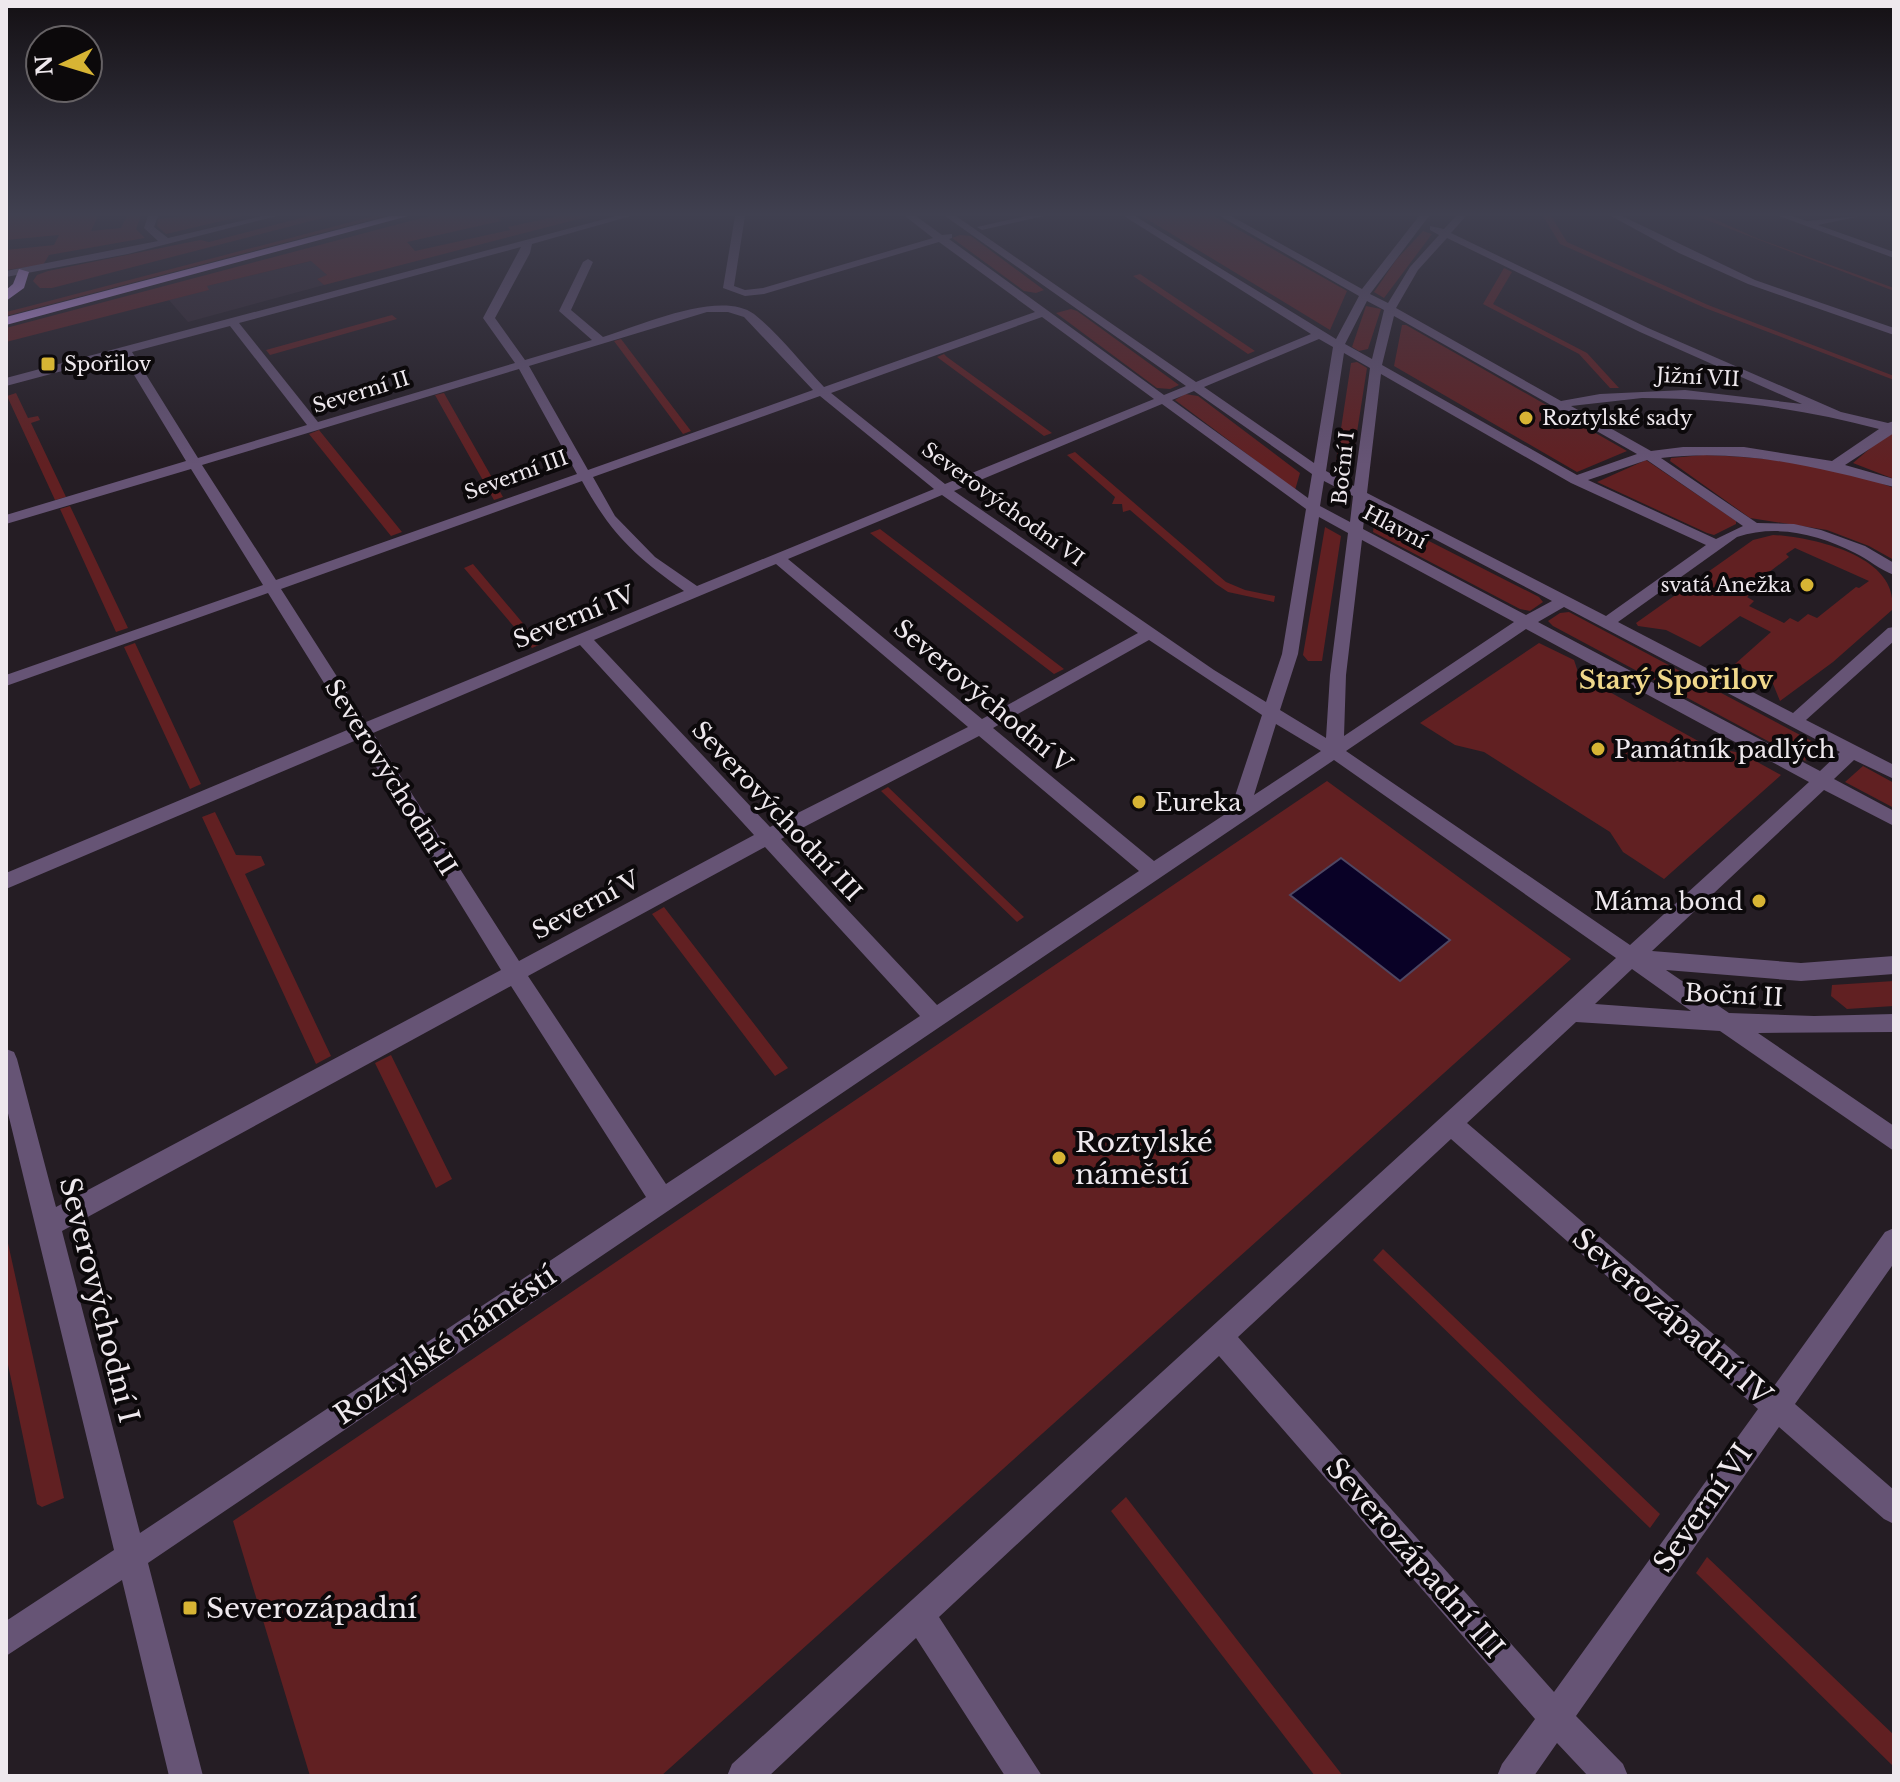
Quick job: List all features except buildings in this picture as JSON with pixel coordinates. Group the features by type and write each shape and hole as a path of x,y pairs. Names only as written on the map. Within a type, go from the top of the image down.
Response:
{"highway":[{"path":"6,308 40,299"},
{"path":"6,321 88,299"}],"street":[{"path":"6,382 314,299"},
{"path":"499,299 489,318 522,364 609,518 650,560 696,592"},
{"path":"571,299 565,311 601,341"},
{"name":"Hlavní","path":"1024,299 1313,508 1894,819"},
{"path":"1043,313 1051,299"},
{"name":"Hlavní","path":"1070,299 1319,473 1894,773"},
{"path":"1262,299 1576,480 1717,545"},
{"name":"Boční I","path":"1271,714 1290,654 1339,345 1361,299"},
{"path":"1373,299 1650,456 1755,528"},
{"name":"Boční I","path":"1334,751 1338,675 1376,366 1390,309 1396,299"},
{"path":"1580,299 1836,414 1893,427"},
{"path":"1794,299 1894,332"},
{"name":"Severní II","path":"6,520 706,309 729,309"},
{"name":"Severovýchodní VI","path":"729,309 748,315 821,391 945,491 1271,714 1334,751"},
{"name":"Severní III","path":"6,681 1043,313"},
{"path":"232,321 315,427"},
{"name":"Severní IV","path":"6,881 583,638 1320,335"},
{"name":"Severovýchodní II","path":"126,350 269,586 662,1200"},
{"name":"Jižní VII","path":"1558,405 1620,396 1673,394 1740,399 1836,414"},
{"path":"1834,466 1893,427"},
{"path":"1576,480 1650,456 1680,451 1743,451 1834,466 1894,483"},
{"path":"1606,623 1737,531 1775,527 1819,534 1868,553 1894,570"},
{"name":"Severovýchodní V","path":"779,559 1153,871"},
{"name":"Roztylské náměstí","path":"6,1640 1526,622 1563,601"},
{"path":"1794,721 1894,632"},
{"name":"Severní V","path":"48,1225 514,972 980,728 1150,633"},
{"name":"Severovýchodní III","path":"583,638 935,1018"},
{"path":"1238,815 1271,714"},
{"path":"1334,751 1894,1140"},
{"path":"744,1776 1632,958 1852,751"},
{"name":"Boční II","path":"1632,958 1801,972 1894,965"},
{"name":"Boční II","path":"1572,1012 1724,1022 1894,1023"},
{"name":"Severovýchodní I","path":"6,1059 131,1556"},
{"name":"Severozápadní IV","path":"1451,1124 1894,1509"},
{"name":"Severní VI","path":"1514,1776 1894,1241"},
{"name":"Severozápadní III","path":"1220,1337 1556,1718 1611,1776"},
{"path":"131,1556 186,1776"},
{"path":"919,1615 1025,1776"}],"shaded area":[{"path":"55,299 70,299 6,316 6,312"},
{"path":"115,299 173,299 6,342 6,328"},
{"path":"172,299 272,299 188,322 169,300"},
{"path":"1167,299 1178,299 1255,351 1248,354"},
{"path":"1279,299 1343,299 1330,330"},
{"path":"1486,299 1496,299 1493,304 1587,353 1619,388 1610,388 1579,354 1483,304"},
{"path":"1685,299 1695,299 1894,376 1894,380"},
{"path":"1366,306 1381,309 1368,349 1359,351 1352,347"},
{"path":"1071,309 1179,385 1170,389 1157,388 1056,313"},
{"path":"392,315 397,319 270,355 266,350"},
{"path":"1402,325 1627,451 1577,472 1394,366"},
{"path":"621,339 691,431 683,434 614,341"},
{"path":"944,354 1052,433 1044,436 937,357"},
{"path":"1357,362 1367,368 1350,477 1335,468 1351,363"},
{"path":"16,393 28,418 38,416 40,420 31,423 66,497 55,500 7,396"},
{"path":"444,393 503,497 494,500 435,395"},
{"path":"1185,394 1198,396 1300,473 1295,490 1175,400"},
{"path":"319,430 402,532 391,536 309,434"},
{"path":"1888,433 1894,433 1894,479 1853,463"},
{"path":"1075,452 1226,582 1245,590 1275,596 1274,602 1228,592 1216,584 1130,510 1123,512 1122,504 1112,504 1115,497 1067,455"},
{"path":"1703,455 1800,463 1847,473 1894,488 1894,560 1869,546 1827,530 1750,518 1670,461 1671,458"},
{"path":"1646,460 1736,521 1736,524 1714,535 1707,533 1597,482"},
{"path":"70,506 128,628 116,632 60,509"},
{"path":"1376,514 1539,597 1543,602 1530,611 1520,609 1373,532"},
{"path":"1325,527 1341,536 1322,661 1308,661 1303,655"},
{"path":"880,529 1064,669 1054,674 870,533"},
{"path":"1773,535 1829,545 1868,563 1882,575 1891,591 1892,610 1833,662 1780,701 1773,684 1735,664 1771,632 1740,616 1700,647 1666,630 1638,626 1636,623 1753,540","holes":["1795,548 1869,581 1856,587 1817,618 1808,614 1798,622 1790,618 1784,623 1749,606 1754,601 1747,597 1757,590 1751,586 1789,557 1786,554"]},
{"path":"473,564 541,644 532,648 464,568"},
{"path":"1569,612 1819,745 1805,760 1807,762 1548,621 1560,613"},
{"path":"135,643 201,784 190,789 124,647"},
{"path":"1539,643 1574,660 1579,675 1709,747 1741,753 1781,775 1664,879 1623,852 1610,832 1484,752 1455,745 1420,723"},
{"path":"1863,766 1894,783 1894,808 1845,782"},
{"path":"1327,781 1571,959 661,1776 310,1776 233,1521"},
{"path":"888,787 1024,917 1017,922 881,791"},
{"path":"215,812 236,855 261,856 265,865 245,874 331,1056 316,1064 202,817"},
{"path":"1341,858 1450,940 1400,981 1290,895"},
{"path":"664,907 788,1068 775,1076 652,914"},
{"path":"1894,981 1894,1006 1847,1009 1831,996 1832,985"},
{"path":"391,1055 452,1179 436,1188 375,1063"},
{"path":"6,1234 64,1498 42,1507 37,1504 6,1355"},
{"path":"1383,1249 1660,1514 1650,1528 1373,1260"},
{"path":"1126,1497 1343,1776 1315,1776 1111,1511"},
{"path":"1707,1557 1894,1735 1894,1767 1696,1573"}],"place":[{"name":"Spořilov","path":"48,364"},
{"name":"Roztylské sady","path":"1526,418"},
{"name":"svatá Anežka","path":"1807,585"},
{"name":"Památník padlých","path":"1598,749"},
{"name":"Eureka","path":"1139,802"},
{"name":"Máma bond","path":"1759,901"},
{"name":"Roztylské náměstí","path":"1059,1158"},
{"name":"Severozápadní","path":"190,1608"}],"district":[{"name":"Starý Spořilov","path":"1676,680"}]}
